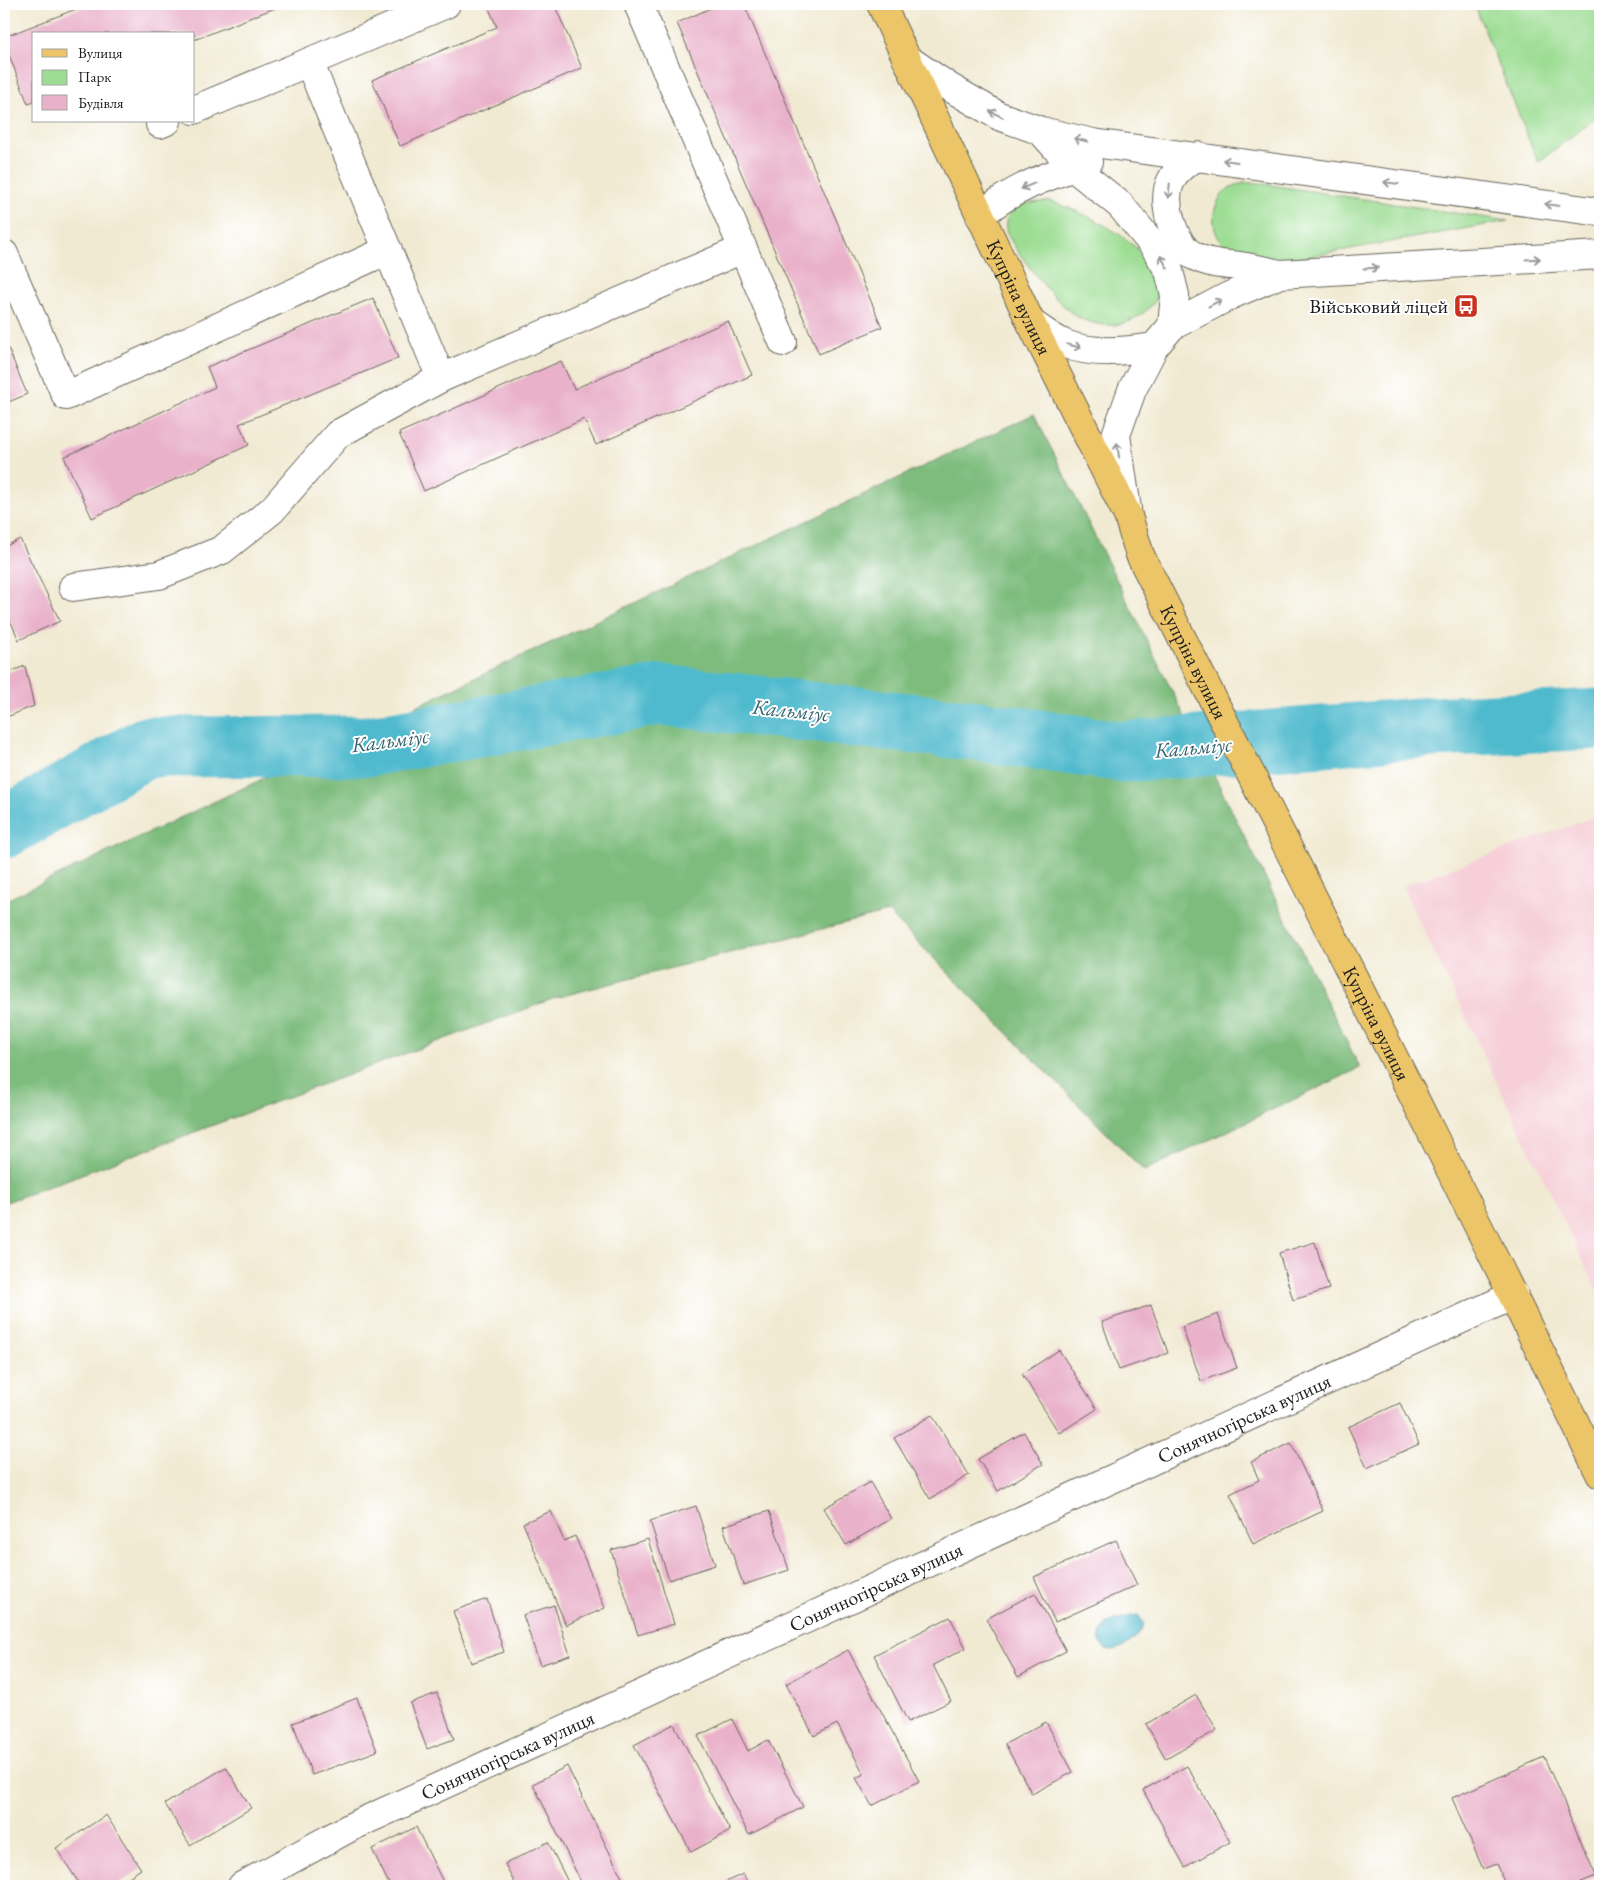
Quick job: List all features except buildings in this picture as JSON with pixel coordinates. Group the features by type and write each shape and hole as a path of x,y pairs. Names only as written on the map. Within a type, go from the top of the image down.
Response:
{"main road":[{"name":"Купріна вулиця","path":"882,4 980,216 1128,516 1140,555 1514,1295 1600,1474"}],"street":[{"path":"195,110 446,4"},
{"path":"638,4 783,342"},
{"path":"906,58 949,87 999,116 1041,131 1124,148 1199,156 1600,212"},
{"path":"309,62 441,378"},
{"path":"1041,131 1073,167 1120,205 1154,246 1169,271 1174,295 1172,326"},
{"path":"980,216 1015,191 1124,148"},
{"path":"1199,156 1180,166 1170,183 1168,203 1174,232 1191,255 1207,262 1280,274 1600,255"},
{"path":"73,587 159,575 222,550 272,510 338,434 441,378 743,249"},
{"path":"4,254 66,396 388,250"},
{"path":"1128,516 1116,435 1132,390 1154,347 1172,326 1229,296 1280,274"},
{"path":"1032,323 1064,344 1088,349 1111,352 1154,347"},
{"name":"Сонячногірська вулиця","path":"242,1886 352,1826 1514,1295"}],"shaded area":[{"path":"1600,815 1600,1296 1402,886"}],"green space":[{"path":"1474,4 1600,4 1600,115 1538,162"},
{"path":"1244,183 1257,183 1508,221 1271,263 1250,262 1233,255 1225,247 1215,228 1214,218 1216,207 1221,197 1229,188"},
{"path":"1049,201 1079,212 1112,230 1141,253 1152,266 1159,284 1159,296 1151,306 1134,319 1124,323 1103,325 1080,318 1051,293 1013,244 1006,228 1008,216 1015,208 1026,204"},
{"path":"1034,414 1360,1068 1144,1171 888,912 555,998 4,1203 4,901"}],"water":[{"path":"1138,1615 1144,1623 1139,1634 1134,1639 1115,1650 1108,1650 1103,1647 1100,1643 1100,1637 1105,1626 1115,1620"}],"waterway":[{"name":"Кальміус","path":"4,828 147,747 369,746 661,695 978,731 1124,752 1432,727 1600,719"}],"place":[{"name":"Військовий ліцей","path":"1466,306"}]}
